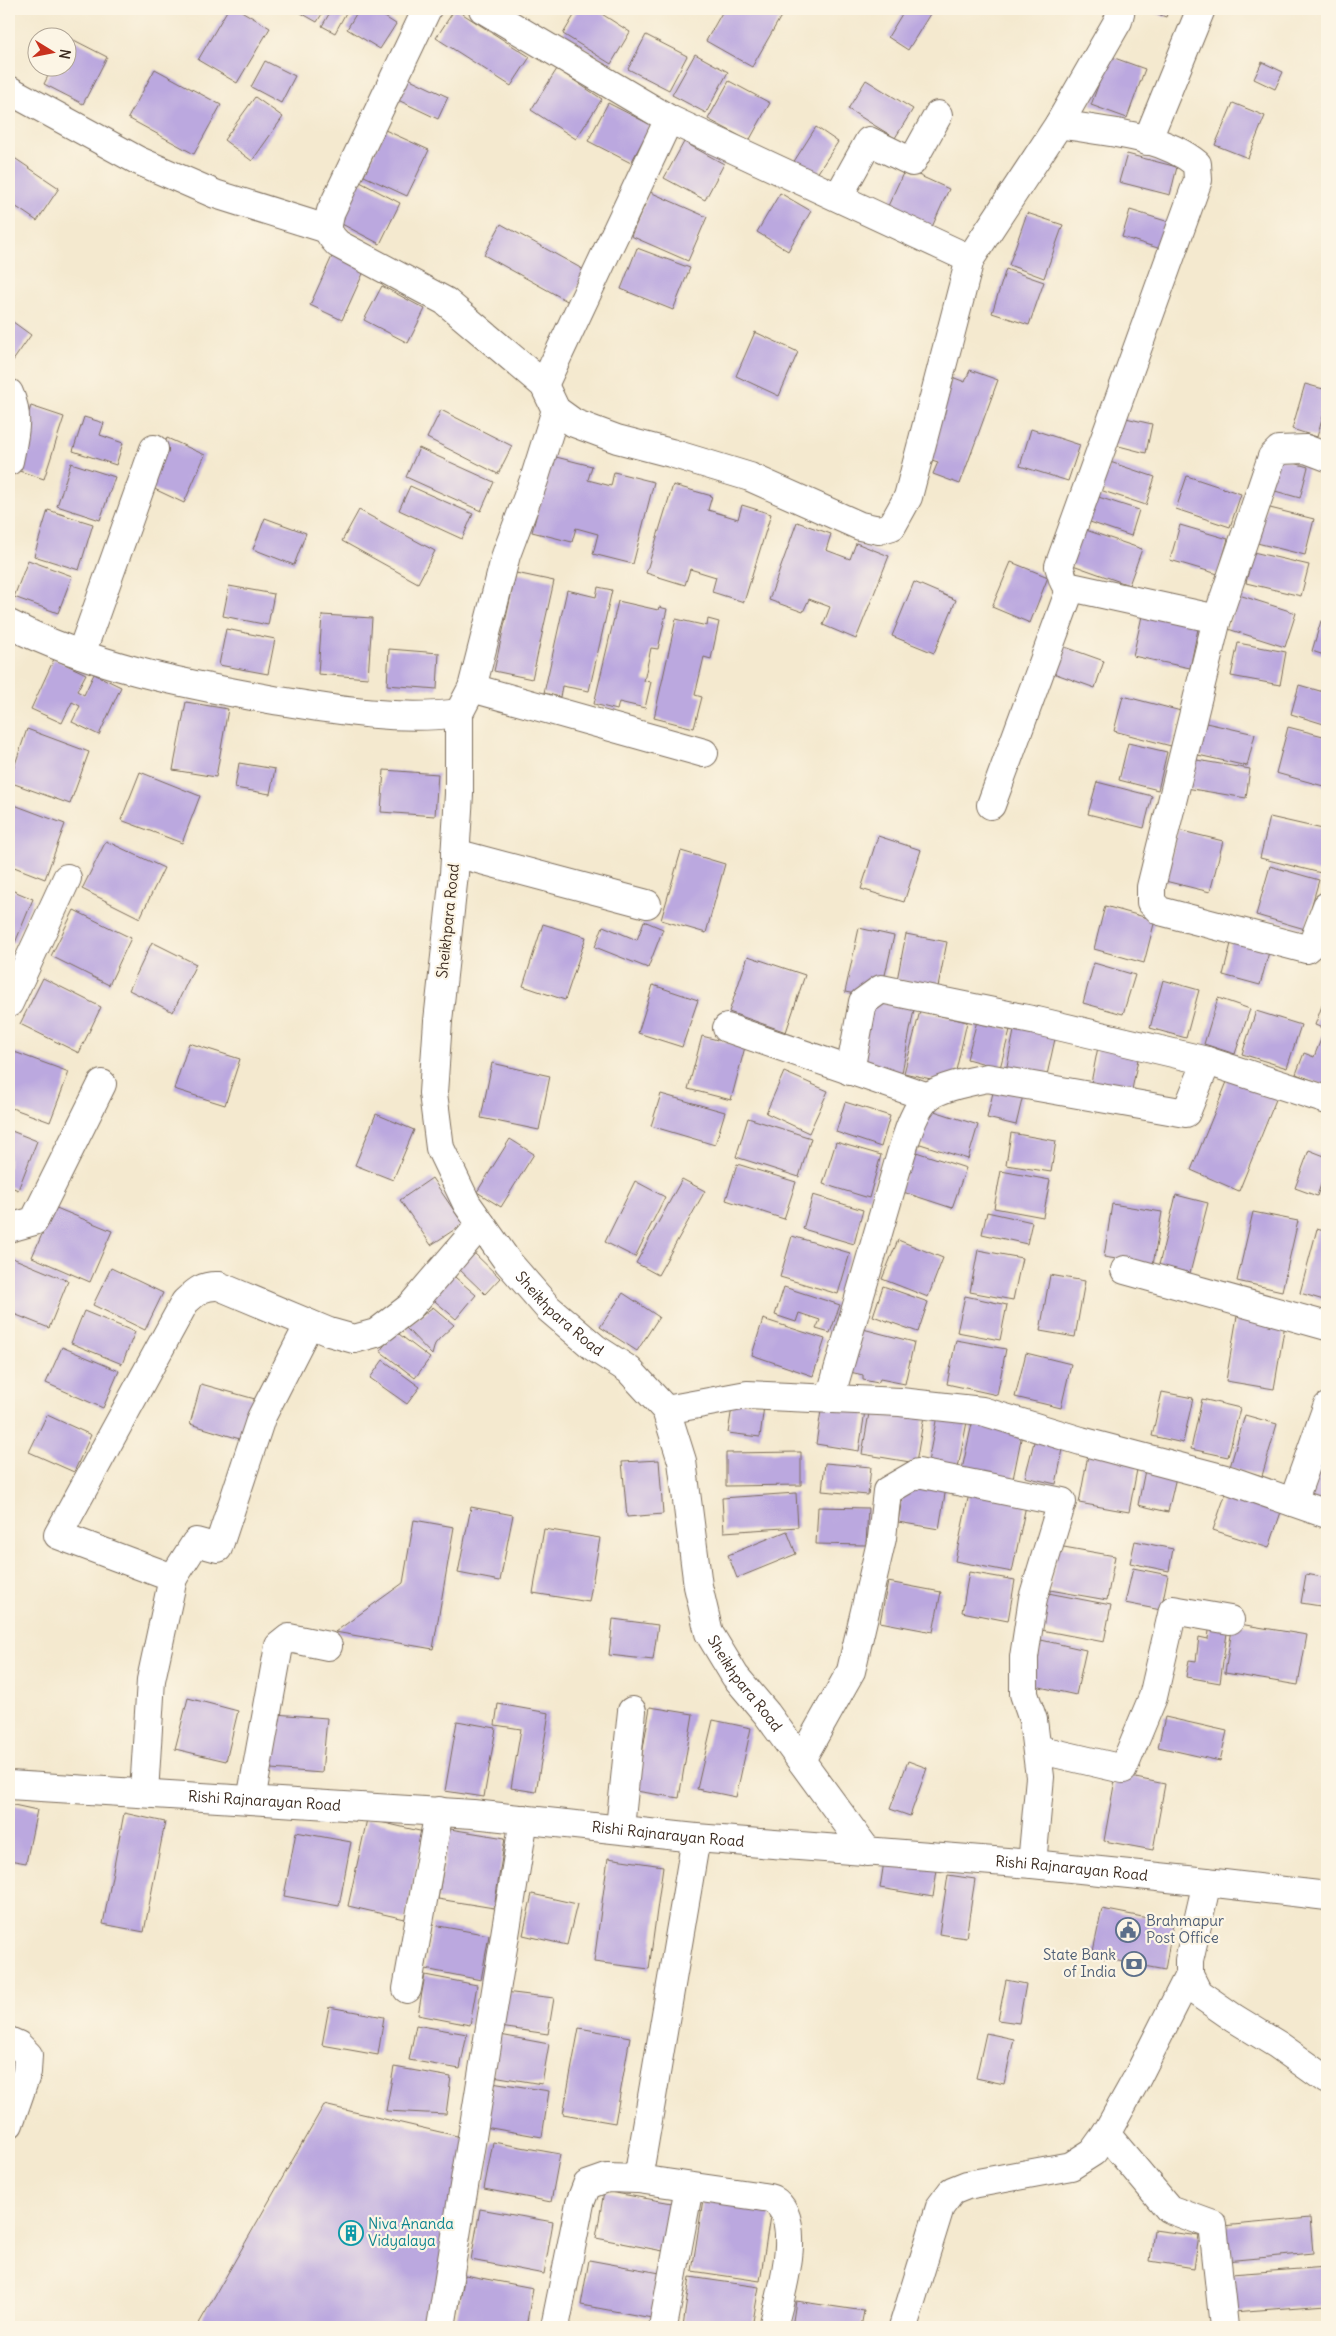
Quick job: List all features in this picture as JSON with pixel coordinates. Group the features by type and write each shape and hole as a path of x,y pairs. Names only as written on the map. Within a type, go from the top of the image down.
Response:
{"street":[{"path":"427,9 331,211 327,229 330,237 338,244 445,301 544,385 556,410 574,423 617,439 750,477 860,526 879,530 892,526 908,497 970,260 1059,124 1118,21 1121,9"},
{"path":"483,9 669,119 970,260"},
{"path":"1147,140 1201,9"},
{"path":"12,98 137,160 215,194 327,229"},
{"path":"838,197 869,141 912,162 938,115"},
{"path":"544,385 669,119"},
{"path":"1059,124 1147,140 1183,152 1197,164 1198,180 1059,566 1064,582 1071,587 1217,619"},
{"path":"9,393 15,407 15,431 9,461"},
{"path":"9,624 47,643 110,665 215,690 333,710 430,717 459,713 472,688 506,554 534,480 556,410"},
{"path":"81,654 154,448"},
{"path":"1327,457 1306,449 1279,450 1272,457 1217,619 1151,887 1151,902 1160,911 1306,949 1313,943 1327,906"},
{"path":"991,805 1071,587"},
{"path":"472,688 704,753"},
{"name":"Sheikhpara Road","path":"459,713 455,853 438,1021 433,1093 440,1148 467,1204 508,1262 548,1308 595,1348 628,1370 666,1410 682,1461 696,1577 709,1633 735,1676 767,1714 868,1852"},
{"path":"455,853 647,904"},
{"path":"9,1003 67,878"},
{"path":"850,1070 863,1002 881,989 1037,1021 1207,1061 1327,1100"},
{"path":"727,1028 928,1097"},
{"path":"830,1398 901,1154 913,1121 928,1097 960,1083 988,1078 1186,1113 1207,1061"},
{"path":"9,1228 34,1221 102,1084"},
{"path":"174,1578 58,1535 185,1302 197,1290 207,1285 219,1286 309,1324 354,1339 376,1333 410,1307 481,1224"},
{"path":"1126,1270 1327,1326"},
{"path":"144,1793 151,1680 174,1578 196,1542 218,1548 261,1418 309,1324"},
{"path":"666,1410 747,1396 900,1402 982,1411 1081,1441 1229,1480 1327,1514"},
{"path":"1293,1502 1327,1407"},
{"path":"801,1760 852,1671 882,1538 887,1491 918,1473 1062,1502 1034,1598 1024,1657 1024,1694 1032,1720 1040,1777 1032,1864"},
{"path":"1037,1749 1122,1769 1152,1697 1173,1610 1230,1620"},
{"path":"251,1800 279,1646 289,1638 328,1646"},
{"path":"620,1828 632,1711"},
{"name":"Rishi Rajnarayan Road","path":"9,1785 439,1811 620,1828 696,1838 1032,1864 1327,1896"},
{"path":"407,1989 439,1811"},
{"path":"441,2327 524,1819"},
{"path":"638,2179 696,1838"},
{"path":"1207,1882 1189,1960 1189,1975 1198,1993 1278,2045 1327,2080"},
{"path":"903,2327 940,2207 952,2191 967,2185 1071,2166 1093,2152 1106,2134 1136,2080 1189,1975"},
{"path":"9,2041 18,2045 28,2055 28,2064 9,2124"},
{"path":"1106,2134 1169,2209 1213,2225 1224,2327"},
{"path":"554,2327 580,2203 587,2185 606,2178 638,2179 772,2199 782,2210 789,2232 789,2259 773,2327"},
{"path":"663,2327 689,2187"}],"building":[{"path":"228,9 238,9 270,28 237,83 198,60"},
{"path":"294,9 325,9 317,22"},
{"path":"332,9 348,9 335,33 322,26"},
{"path":"359,9 372,9 396,24 380,49 347,29"},
{"path":"383,9 401,9 396,16"},
{"path":"455,9 530,57 511,86 436,38"},
{"path":"578,9 594,9 630,32 611,64 563,34"},
{"path":"724,9 781,9 784,11 752,67 706,41"},
{"path":"905,9 933,9 908,50 888,37"},
{"path":"1143,9 1169,9 1166,17"},
{"path":"646,35 687,56 669,90 628,69"},
{"path":"78,42 107,57 83,104 44,84 47,78 78,78"},
{"path":"695,54 728,72 706,113 672,95"},
{"path":"1109,56 1145,69 1127,118 1091,105"},
{"path":"265,61 295,76 281,103 251,87"},
{"path":"1262,62 1283,72 1275,89 1254,79"},
{"path":"155,69 221,105 194,154 128,118"},
{"path":"557,69 602,99 576,139 531,110"},
{"path":"408,78 448,97 438,119 398,100"},
{"path":"866,80 913,109 895,138 848,109"},
{"path":"729,81 770,103 749,141 708,119"},
{"path":"255,97 283,117 252,161 224,140"},
{"path":"608,103 651,125 631,163 588,141"},
{"path":"1233,103 1265,116 1248,158 1215,145"},
{"path":"816,127 838,142 815,177 793,163"},
{"path":"385,130 429,150 407,196 364,176"},
{"path":"684,142 724,164 705,200 664,178"},
{"path":"1127,154 1177,167 1170,195 1119,182"},
{"path":"10,155 59,188 37,221 9,202"},
{"path":"905,169 949,189 932,227 888,206"},
{"path":"360,182 400,203 380,244 338,222"},
{"path":"650,192 707,217 688,261 631,236"},
{"path":"780,193 811,211 788,251 757,232"},
{"path":"1130,210 1169,222 1161,249 1122,237"},
{"path":"1027,213 1063,225 1044,278 1009,265"},
{"path":"501,224 586,271 569,302 484,255"},
{"path":"637,248 690,268 673,310 621,289"},
{"path":"334,252 366,267 342,320 310,305"},
{"path":"1006,269 1044,282 1029,325 992,313"},
{"path":"382,286 425,309 408,343 364,320"},
{"path":"9,319 31,335 10,365 9,364"},
{"path":"755,332 798,352 779,396 736,376"},
{"path":"970,370 998,380 960,484 933,474 938,462 923,457 952,377 965,382"},
{"path":"1305,384 1327,390 1327,403 1317,437 1292,429"},
{"path":"31,406 64,417 44,479 10,468"},
{"path":"441,410 512,446 498,474 427,438"},
{"path":"1117,416 1152,424 1146,453 1111,444"},
{"path":"84,417 104,423 100,435 123,443 116,465 73,451"},
{"path":"1031,429 1080,445 1068,481 1020,466"},
{"path":"167,438 205,455 184,503 146,485"},
{"path":"419,448 494,482 481,511 406,477"},
{"path":"552,456 592,466 588,480 611,486 614,472 654,482 633,564 593,554 598,534 576,528 572,542 532,532"},
{"path":"1276,458 1308,467 1300,498 1268,489"},
{"path":"1110,462 1155,477 1146,505 1100,490"},
{"path":"71,463 115,477 100,520 57,506"},
{"path":"1187,476 1241,494 1230,527 1176,509"},
{"path":"673,485 712,496 708,510 738,519 742,505 771,514 744,602 712,592 716,577 690,569 685,585 646,573"},
{"path":"410,486 473,514 462,539 399,510"},
{"path":"1092,495 1139,510 1131,536 1084,520"},
{"path":"1266,507 1314,519 1305,555 1257,543"},
{"path":"48,510 93,524 79,570 34,556"},
{"path":"359,510 435,551 418,583 342,541"},
{"path":"265,518 306,533 294,565 253,549"},
{"path":"797,522 831,534 826,550 850,559 856,543 889,556 856,639 823,625 830,607 809,599 803,612 769,600"},
{"path":"1180,525 1228,539 1218,574 1170,560"},
{"path":"1083,529 1142,549 1129,585 1070,564"},
{"path":"1253,552 1309,565 1301,596 1246,583"},
{"path":"28,560 72,576 58,613 14,597"},
{"path":"1011,562 1048,577 1030,623 992,607"},
{"path":"516,573 554,581 532,679 494,671"},
{"path":"914,582 956,600 934,653 892,636"},
{"path":"229,586 274,594 268,625 223,616"},
{"path":"598,587 612,590 589,691 562,686 560,697 544,693 567,590 596,597"},
{"path":"1239,595 1296,613 1285,647 1228,629"},
{"path":"618,601 658,610 659,607 667,609 658,649 651,648 644,681 651,682 645,708 619,702 617,710 594,704"},
{"path":"1144,607 1200,619 1190,668 1133,656"},
{"path":"322,615 372,618 368,678 318,674"},
{"path":"676,619 707,626 708,619 719,622 711,659 704,657 695,695 702,697 694,728 654,718"},
{"path":"1321,621 1327,623 1327,656 1312,651"},
{"path":"226,629 275,639 268,674 219,665"},
{"path":"1054,643 1104,661 1095,688 1045,670"},
{"path":"1238,643 1286,652 1280,685 1231,676"},
{"path":"389,649 439,653 437,689 387,685"},
{"path":"54,659 86,674 77,691 84,695 94,674 121,687 99,735 72,722 80,706 72,702 62,723 31,709"},
{"path":"1299,685 1327,693 1327,725 1291,714"},
{"path":"1123,696 1181,711 1171,746 1114,731"},
{"path":"186,702 228,709 216,777 173,770"},
{"path":"1206,723 1255,734 1247,766 1198,755"},
{"path":"1288,727 1327,737 1327,787 1276,773"},
{"path":"27,729 89,752 70,804 9,782"},
{"path":"1128,743 1167,752 1158,790 1119,780"},
{"path":"1191,759 1250,769 1246,798 1186,788"},
{"path":"239,763 275,769 270,794 235,788"},
{"path":"384,770 438,774 435,816 381,812"},
{"path":"140,772 200,796 182,843 121,820"},
{"path":"1097,782 1152,796 1144,828 1088,814"},
{"path":"9,803 65,824 45,879 9,865"},
{"path":"1270,817 1327,830 1327,848 1321,873 1260,858"},
{"path":"1178,830 1223,841 1210,892 1165,881"},
{"path":"878,836 921,850 904,902 861,889"},
{"path":"106,841 164,868 140,918 82,889"},
{"path":"681,851 725,864 706,933 661,920"},
{"path":"1270,866 1319,880 1305,929 1256,915"},
{"path":"9,889 33,899 15,943 9,940"},
{"path":"1105,906 1155,920 1144,963 1094,949"},
{"path":"74,910 131,938 109,985 51,956"},
{"path":"644,921 663,929 648,968 595,947 603,926 637,940"},
{"path":"543,924 586,937 565,1000 523,986"},
{"path":"859,928 894,936 885,975 861,995 845,992"},
{"path":"1234,932 1272,941 1260,985 1223,975"},
{"path":"906,934 947,942 938,987 897,980"},
{"path":"152,942 196,964 173,1012 129,990"},
{"path":"748,956 805,975 786,1032 729,1012"},
{"path":"1094,963 1135,975 1123,1014 1083,1003"},
{"path":"43,978 101,1007 79,1053 20,1024"},
{"path":"1163,980 1199,990 1186,1038 1150,1028"},
{"path":"653,985 698,1000 682,1047 638,1033"},
{"path":"1327,992 1327,1086 1296,1074 1304,1053 1314,1057 1325,1029 1315,1025"},
{"path":"1218,998 1250,1009 1235,1054 1204,1044"},
{"path":"916,999 901,1078 854,1069 867,1003"},
{"path":"920,1011 967,1022 953,1084 904,1073"},
{"path":"1256,1011 1301,1025 1287,1068 1242,1054"},
{"path":"977,1021 1010,1030 1000,1068 967,1059"},
{"path":"1016,1021 1057,1030 1045,1084 1005,1076"},
{"path":"702,1036 745,1047 731,1100 688,1089"},
{"path":"189,1043 240,1059 225,1105 174,1089"},
{"path":"1098,1047 1139,1054 1130,1100 1089,1093"},
{"path":"9,1050 69,1072 50,1122 9,1107"},
{"path":"492,1063 550,1076 539,1130 481,1118"},
{"path":"784,1072 828,1091 809,1133 766,1113"},
{"path":"1229,1077 1277,1097 1239,1191 1191,1170"},
{"path":"995,1084 1024,1091 1016,1125 987,1118"},
{"path":"661,1094 725,1112 715,1145 651,1126"},
{"path":"845,1102 890,1116 881,1147 836,1132"},
{"path":"928,1109 978,1125 968,1159 917,1143"},
{"path":"376,1114 414,1130 393,1180 355,1165"},
{"path":"748,1118 811,1138 799,1177 736,1157"},
{"path":"9,1130 37,1141 18,1190 9,1186"},
{"path":"1011,1133 1056,1141 1051,1172 1006,1165"},
{"path":"510,1139 534,1154 501,1207 477,1192"},
{"path":"836,1142 881,1155 869,1198 823,1184"},
{"path":"1309,1150 1327,1157 1327,1167 1317,1196 1295,1188"},
{"path":"913,1151 966,1168 952,1208 900,1191"},
{"path":"737,1164 796,1182 784,1219 726,1200"},
{"path":"1001,1171 1050,1180 1043,1217 994,1208"},
{"path":"432,1178 463,1224 431,1245 400,1200"},
{"path":"682,1179 705,1191 658,1275 636,1263"},
{"path":"635,1181 665,1197 635,1257 605,1242"},
{"path":"813,1195 863,1210 854,1244 803,1229"},
{"path":"1176,1195 1208,1203 1190,1273 1159,1265"},
{"path":"1112,1204 1162,1212 1153,1265 1104,1257"},
{"path":"54,1207 112,1231 90,1282 32,1257"},
{"path":"987,1212 1032,1222 1027,1244 982,1234"},
{"path":"1253,1212 1298,1221 1282,1291 1237,1281"},
{"path":"1317,1229 1327,1232 1327,1301 1300,1293"},
{"path":"792,1236 850,1253 838,1294 780,1277"},
{"path":"898,1240 943,1258 928,1297 882,1279"},
{"path":"978,1250 1022,1258 1013,1300 970,1292"},
{"path":"472,1251 500,1278 485,1294 457,1267"},
{"path":"10,1257 68,1281 49,1328 9,1312"},
{"path":"111,1268 163,1293 145,1330 93,1305"},
{"path":"449,1272 476,1295 456,1319 429,1296"},
{"path":"1050,1275 1085,1281 1075,1337 1040,1331"},
{"path":"883,1286 928,1302 918,1332 873,1316"},
{"path":"784,1287 840,1305 830,1333 816,1329 820,1320 799,1313 796,1322 775,1315"},
{"path":"623,1293 659,1317 637,1351 600,1327"},
{"path":"965,1296 1007,1305 1000,1340 957,1332"},
{"path":"433,1307 454,1325 435,1344 432,1355 406,1328"},
{"path":"84,1311 135,1332 122,1364 71,1343"},
{"path":"1237,1316 1285,1324 1274,1389 1226,1381"},
{"path":"763,1319 825,1339 813,1376 752,1355"},
{"path":"859,1328 914,1342 905,1384 880,1379 878,1383 863,1380 863,1375 850,1372"},
{"path":"395,1331 430,1358 415,1378 380,1351"},
{"path":"956,1340 1006,1349 997,1395 947,1384"},
{"path":"62,1347 119,1371 103,1408 46,1383"},
{"path":"1026,1353 1071,1364 1061,1408 1015,1397"},
{"path":"383,1360 420,1387 407,1404 370,1378"},
{"path":"201,1384 255,1399 243,1440 190,1424"},
{"path":"1162,1392 1193,1398 1183,1443 1152,1436"},
{"path":"1202,1399 1240,1408 1228,1457 1191,1449"},
{"path":"733,1401 764,1406 760,1437 728,1433"},
{"path":"822,1404 865,1411 859,1451 816,1444"},
{"path":"870,1407 924,1416 916,1463 862,1454"},
{"path":"47,1415 91,1435 74,1472 29,1452"},
{"path":"1245,1415 1277,1424 1262,1476 1230,1467"},
{"path":"937,1416 967,1422 958,1468 928,1462"},
{"path":"973,1419 1023,1429 1012,1484 961,1474"},
{"path":"1035,1438 1064,1444 1056,1484 1025,1477"},
{"path":"1327,1442 1327,1503 1305,1498"},
{"path":"1089,1450 1139,1459 1129,1512 1079,1503"},
{"path":"801,1452 801,1485 726,1486 726,1453"},
{"path":"659,1460 663,1514 627,1517 622,1462"},
{"path":"825,1463 871,1467 868,1495 822,1491"},
{"path":"1145,1470 1176,1477 1168,1512 1138,1505"},
{"path":"905,1481 946,1488 939,1529 898,1522"},
{"path":"971,1484 1028,1496 1012,1572 955,1561"},
{"path":"1229,1484 1284,1503 1269,1548 1213,1530"},
{"path":"796,1493 798,1527 724,1532 722,1498"},
{"path":"471,1507 513,1515 500,1581 458,1573"},
{"path":"818,1507 868,1508 866,1545 816,1544"},
{"path":"414,1520 454,1527 433,1649 335,1632 403,1583"},
{"path":"544,1529 600,1538 589,1602 533,1593"},
{"path":"787,1531 796,1554 737,1578 728,1555"},
{"path":"1135,1541 1173,1549 1169,1571 1130,1563"},
{"path":"1058,1546 1115,1556 1107,1600 1050,1590"},
{"path":"1133,1568 1168,1575 1161,1610 1125,1603"},
{"path":"969,1572 1015,1580 1008,1621 962,1612"},
{"path":"1306,1574 1327,1578 1327,1607 1301,1603"},
{"path":"888,1582 941,1592 933,1632 880,1622"},
{"path":"1048,1593 1111,1605 1104,1642 1041,1630"},
{"path":"613,1619 658,1625 653,1660 609,1655"},
{"path":"1210,1623 1228,1626 1220,1683 1186,1677 1189,1660 1196,1661 1199,1637 1208,1639"},
{"path":"1233,1623 1307,1635 1298,1685 1225,1673"},
{"path":"1041,1640 1086,1650 1076,1695 1031,1685"},
{"path":"188,1698 238,1711 226,1761 175,1749"},
{"path":"498,1704 549,1713 536,1792 511,1788 521,1729 495,1725"},
{"path":"650,1707 693,1714 679,1798 636,1791"},
{"path":"275,1714 327,1718 322,1773 271,1769"},
{"path":"1165,1717 1227,1731 1220,1761 1158,1747"},
{"path":"713,1720 751,1728 736,1797 697,1789"},
{"path":"457,1721 496,1728 484,1797 445,1791"},
{"path":"908,1761 927,1768 910,1816 890,1809"},
{"path":"1116,1774 1165,1784 1153,1850 1104,1841"},
{"path":"9,1804 37,1810 26,1863 9,1860"},
{"path":"124,1813 165,1822 144,1932 103,1924"},
{"path":"367,1819 424,1832 405,1919 348,1906"},
{"path":"450,1829 505,1838 494,1908 438,1899"},
{"path":"296,1832 351,1842 339,1906 284,1896"},
{"path":"885,1855 938,1863 933,1897 880,1888"},
{"path":"608,1858 663,1866 649,1969 594,1962"},
{"path":"948,1875 975,1879 966,1938 939,1934"},
{"path":"532,1894 577,1904 567,1945 523,1935"},
{"path":"1102,1909 1173,1923 1165,1970 1092,1956"},
{"path":"433,1925 489,1935 481,1980 425,1969"},
{"path":"425,1975 477,1985 470,2025 418,2015"},
{"path":"1006,1980 1026,1984 1019,2023 998,2020"},
{"path":"505,1992 554,1998 548,2034 500,2027"},
{"path":"329,2007 384,2017 378,2055 322,2045"},
{"path":"416,2025 467,2034 460,2069 409,2060"},
{"path":"579,2028 630,2037 615,2123 563,2114"},
{"path":"986,2033 1014,2039 1004,2084 976,2078"},
{"path":"500,2035 549,2044 542,2084 493,2076"},
{"path":"394,2067 451,2077 446,2114 386,2111"},
{"path":"492,2082 549,2091 542,2137 485,2127"},
{"name":"Niva Ananda Vidyalaya","path":"324,2105 470,2139 433,2327 197,2327"},
{"path":"493,2142 560,2154 551,2202 484,2189"},
{"path":"604,2191 672,2203 663,2251 596,2238"},
{"path":"704,2193 772,2203 760,2281 692,2271"},
{"path":"480,2209 553,2222 544,2274 471,2260"},
{"path":"1310,2218 1313,2253 1225,2261 1222,2226"},
{"path":"1154,2230 1199,2236 1194,2268 1150,2261"},
{"path":"589,2260 660,2273 652,2318 581,2305"},
{"path":"1327,2267 1327,2305 1233,2312 1231,2274"},
{"path":"465,2275 533,2288 526,2327 455,2327"},
{"path":"690,2277 759,2287 752,2327 683,2327"},
{"path":"796,2301 864,2311 861,2327 792,2327"}],"place":[{"name":"Brahmapur Post Office","path":"1128,1930"},
{"name":"State Bank of India","path":"1134,1964"},
{"name":"Niva Ananda Vidyalaya","path":"351,2233"}]}
